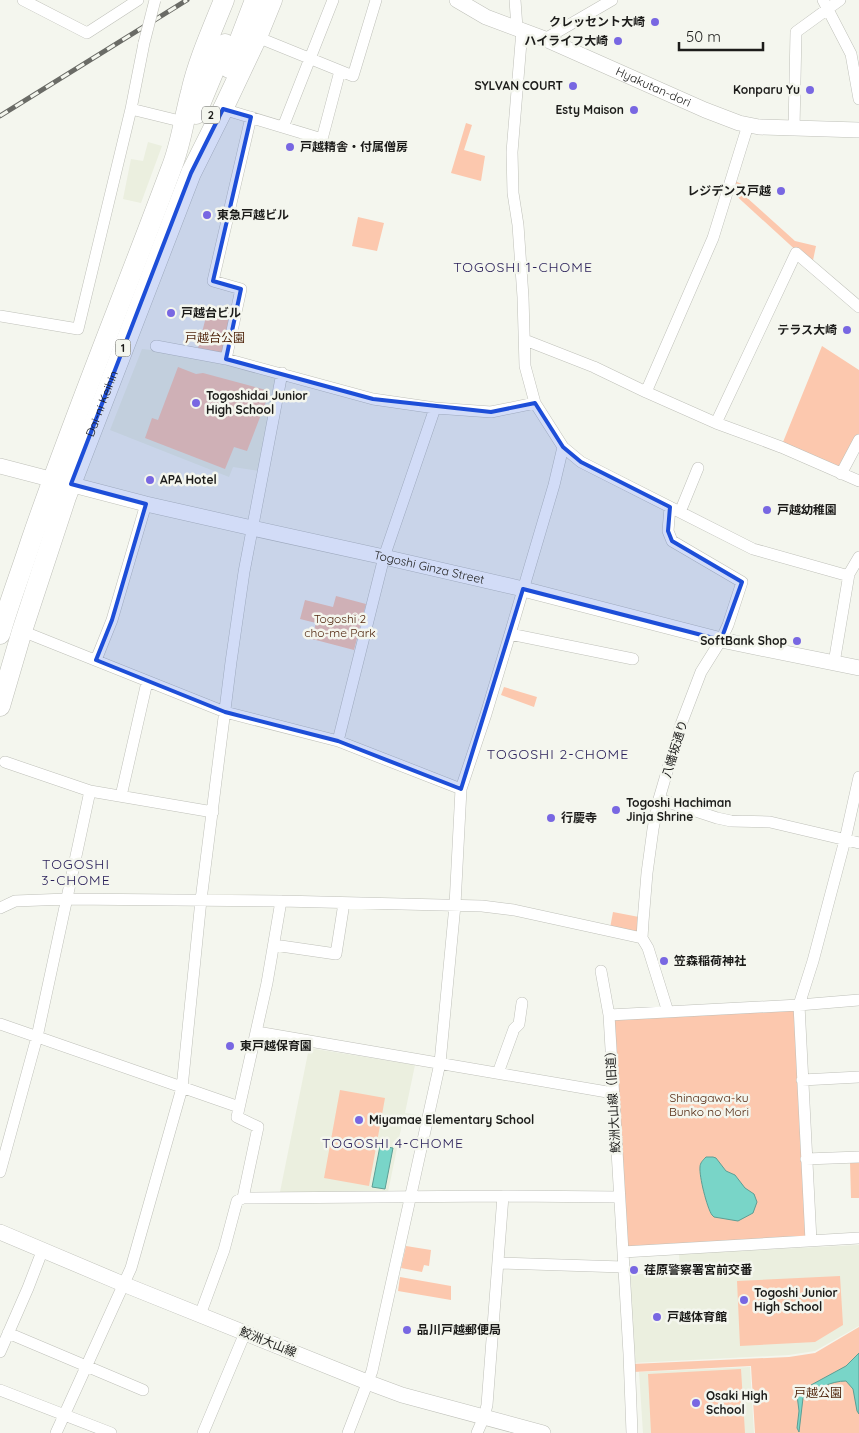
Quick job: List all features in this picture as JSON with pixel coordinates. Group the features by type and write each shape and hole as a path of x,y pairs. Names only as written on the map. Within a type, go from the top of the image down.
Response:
{"highway":[{"name":"Dai-ni Keihin","path":"182,170 184,122 191,92 199,63 224,0"},
{"name":"2","path":"182,170 210,116 242,0"},
{"name":"2","path":"227,54 255,0"},
{"name":"Dai-ni Keihin","path":"0,706 62,482 106,337 139,255 182,170 223,109 272,0"},
{"name":"Dai-ni Keihin","path":"1,628 62,482"}],"street":[{"path":"22,0 87,33 138,0"},
{"path":"0,316 78,329 131,110 144,42 155,0"},
{"path":"283,127 333,0"},
{"path":"257,36 353,76 376,0"},
{"name":"Hyakutan-dori","path":"457,0 486,17 545,39 705,110 748,125 794,129 859,130"},
{"path":"515,0 519,29 512,152 513,193 519,244 525,366 535,404 563,447 581,462 753,549 852,575"},
{"path":"545,39 612,0"},
{"path":"794,129 796,32 826,5 840,0"},
{"path":"826,5 851,54 859,99"},
{"path":"223,109 322,139 340,71"},
{"path":"131,110 184,122"},
{"path":"226,359 241,289 213,281 251,117"},
{"path":"646,392 713,238 748,125"},
{"path":"716,424 796,253 859,307"},
{"path":"525,340 594,367 716,424 780,447 859,482"},
{"path":"156,346 226,359 373,399 435,408 491,412 535,404"},
{"path":"56,1433 131,1268 182,1088 201,900 240,599 282,373"},
{"path":"338,741 384,557 435,408"},
{"path":"842,474 859,440"},
{"path":"348,1433 372,1370 440,1063 455,905 461,789 510,634 554,485 563,447"},
{"name":"Togoshi Ginza Street","path":"0,466 146,504 523,589 722,640 859,668"},
{"path":"675,509 698,468"},
{"path":"96,660 112,620 146,504"},
{"name":"八幡坂通り","path":"668,1012 648,948 642,938 647,873 653,829 680,727 701,672 722,640 742,582 672,541 668,531 675,509"},
{"path":"834,663 852,575 859,557"},
{"path":"22,631 225,712 338,741 461,789"},
{"path":"510,634 633,659"},
{"path":"121,796 147,682"},
{"path":"5,762 90,791 213,812"},
{"path":"812,1241 799,1005 813,961 845,840 859,777"},
{"path":"0,1172 37,1037 90,791"},
{"path":"660,799 717,818 732,821 770,822 859,843"},
{"path":"0,908 15,901 67,899 281,901 482,906 514,910 642,938"},
{"path":"243,1198 258,1127 237,1117 267,983 281,901"},
{"path":"274,945 336,954 344,903"},
{"name":"鮫洲大山線（旧道）","path":"601,971 609,1015 632,1433"},
{"path":"609,1015 859,1000"},
{"path":"498,1073 514,1029 519,1024 522,1003"},
{"path":"0,1024 239,1107"},
{"path":"256,1032 613,1093"},
{"path":"802,1080 859,1077"},
{"path":"806,1159 859,1157"},
{"path":"477,1433 488,1405 503,1196"},
{"path":"200,1315 224,1250 237,1201 243,1198 619,1197"},
{"name":"鮫洲大山線","path":"0,1232 123,1284 402,1395 543,1433"},
{"path":"623,1252 859,1238"},
{"path":"0,1352 43,1250"},
{"path":"499,1262 623,1267"},
{"path":"8,1333 144,1390"},
{"path":"202,1433 245,1333"},
{"path":"0,1390 109,1433"}],"highlighted area":[{"path":"223,109 251,117 213,281 241,289 226,359 373,399 491,412 535,403 563,447 581,462 670,507 668,531 672,541 742,582 721,640 523,589 461,789 338,741 225,712 96,660 112,620 146,504 71,484 191,173"}],"shaded area":[{"path":"148,142 162,146 141,203 123,199 131,159 143,161"},
{"name":"Togoshidai Junior High School","path":"142,349 161,351 278,376 259,471 233,467 229,477 110,430"},
{"name":"Miyamae Elementary School","path":"309,1048 415,1065 405,1113 424,1116 421,1127 402,1124 388,1192 280,1192"},
{"name":"Togoshi Junior High School","path":"859,1245 859,1326 815,1351 789,1355 633,1363 628,1275 680,1271 679,1254"},
{"name":"Osaki High School","path":"750,1367 754,1433 643,1433 639,1372"}],"green space":[{"path":"466,123 472,125 464,150 485,156 481,181 451,173"},
{"path":"735,181 746,186 745,196 795,241 816,246 812,265 731,191"},
{"path":"358,217 384,223 377,251 352,246"},
{"name":"戸越台公園","path":"209,305 234,311 225,357 197,352"},
{"path":"822,346 859,370 859,440 841,474 781,447"},
{"path":"178,367 196,374 203,373 266,390 269,394 247,451 234,447 225,469 145,438 152,418 158,420"},
{"name":"Togoshi 2 cho-me Park","path":"336,596 366,604 354,650 312,639 316,623 300,619 305,600 333,607"},
{"path":"504,687 537,697 534,707 501,695"},
{"path":"613,912 639,917 637,933 610,928"},
{"name":"Shinagawa-ku Bunko no Mori","path":"799,1005 811,1241 623,1252 609,1015"},
{"path":"340,1090 385,1098 369,1186 324,1178"},
{"path":"850,1162 859,1162 859,1198 851,1198"},
{"path":"406,1246 431,1250 429,1266 424,1265 422,1272 401,1268"},
{"path":"840,1276 843,1325 815,1342 740,1346 737,1281"},
{"path":"400,1277 451,1286 451,1300 398,1291"},
{"name":"戸越公園","path":"859,1327 859,1433 755,1433 751,1366 633,1372 632,1364 789,1357 815,1353"},
{"name":"Osaki High School","path":"741,1369 745,1433 651,1433 648,1374"}],"water":[{"path":"380,1146 393,1148 385,1189 372,1187"},
{"path":"706,1157 716,1158 726,1171 735,1175 745,1188 754,1194 757,1202 753,1213 738,1221 712,1215 706,1199 700,1171 701,1164"},
{"path":"859,1353 859,1414 853,1389 846,1381 829,1384 803,1398 799,1432 797,1428 799,1411 797,1395 846,1366"}],"railway":[{"path":"0,116 187,0"}],"place":[{"name":"クレッセント大崎","path":"655,22"},
{"name":"ハイライフ大崎","path":"618,41"},
{"name":"SYLVAN COURT","path":"573,86"},
{"name":"Konparu Yu","path":"810,90"},
{"name":"Esty Maison","path":"634,110"},
{"name":"戸越精舎・付属僧房","path":"290,147"},
{"name":"レジデンス戸越","path":"781,191"},
{"name":"東急戸越ビル","path":"207,215"},
{"name":"戸越台ビル","path":"171,313"},
{"name":"テラス大崎","path":"847,330"},
{"name":"Togoshidai Junior High School","path":"196,403"},
{"name":"APA Hotel","path":"150,480"},
{"name":"戸越幼稚園","path":"767,510"},
{"name":"SoftBank Shop","path":"797,641"},
{"name":"Togoshi Hachiman Jinja Shrine","path":"616,810"},
{"name":"行慶寺","path":"551,818"},
{"name":"笠森稲荷神社","path":"664,961"},
{"name":"東戸越保育園","path":"230,1046"},
{"name":"Miyamae Elementary School","path":"359,1120"},
{"name":"荏原警察署宮前交番","path":"634,1270"},
{"name":"Togoshi Junior High School","path":"744,1300"},
{"name":"戸越体育館","path":"657,1317"},
{"name":"品川戸越郵便局","path":"407,1330"},
{"name":"Osaki High School","path":"696,1403"}],"district":[{"name":"TOGOSHI 1-CHOME","path":"523,267"},
{"name":"TOGOSHI 2-CHOME","path":"558,754"},
{"name":"TOGOSHI 3-CHOME","path":"76,872"},
{"name":"TOGOSHI 4-CHOME","path":"393,1143"}]}
